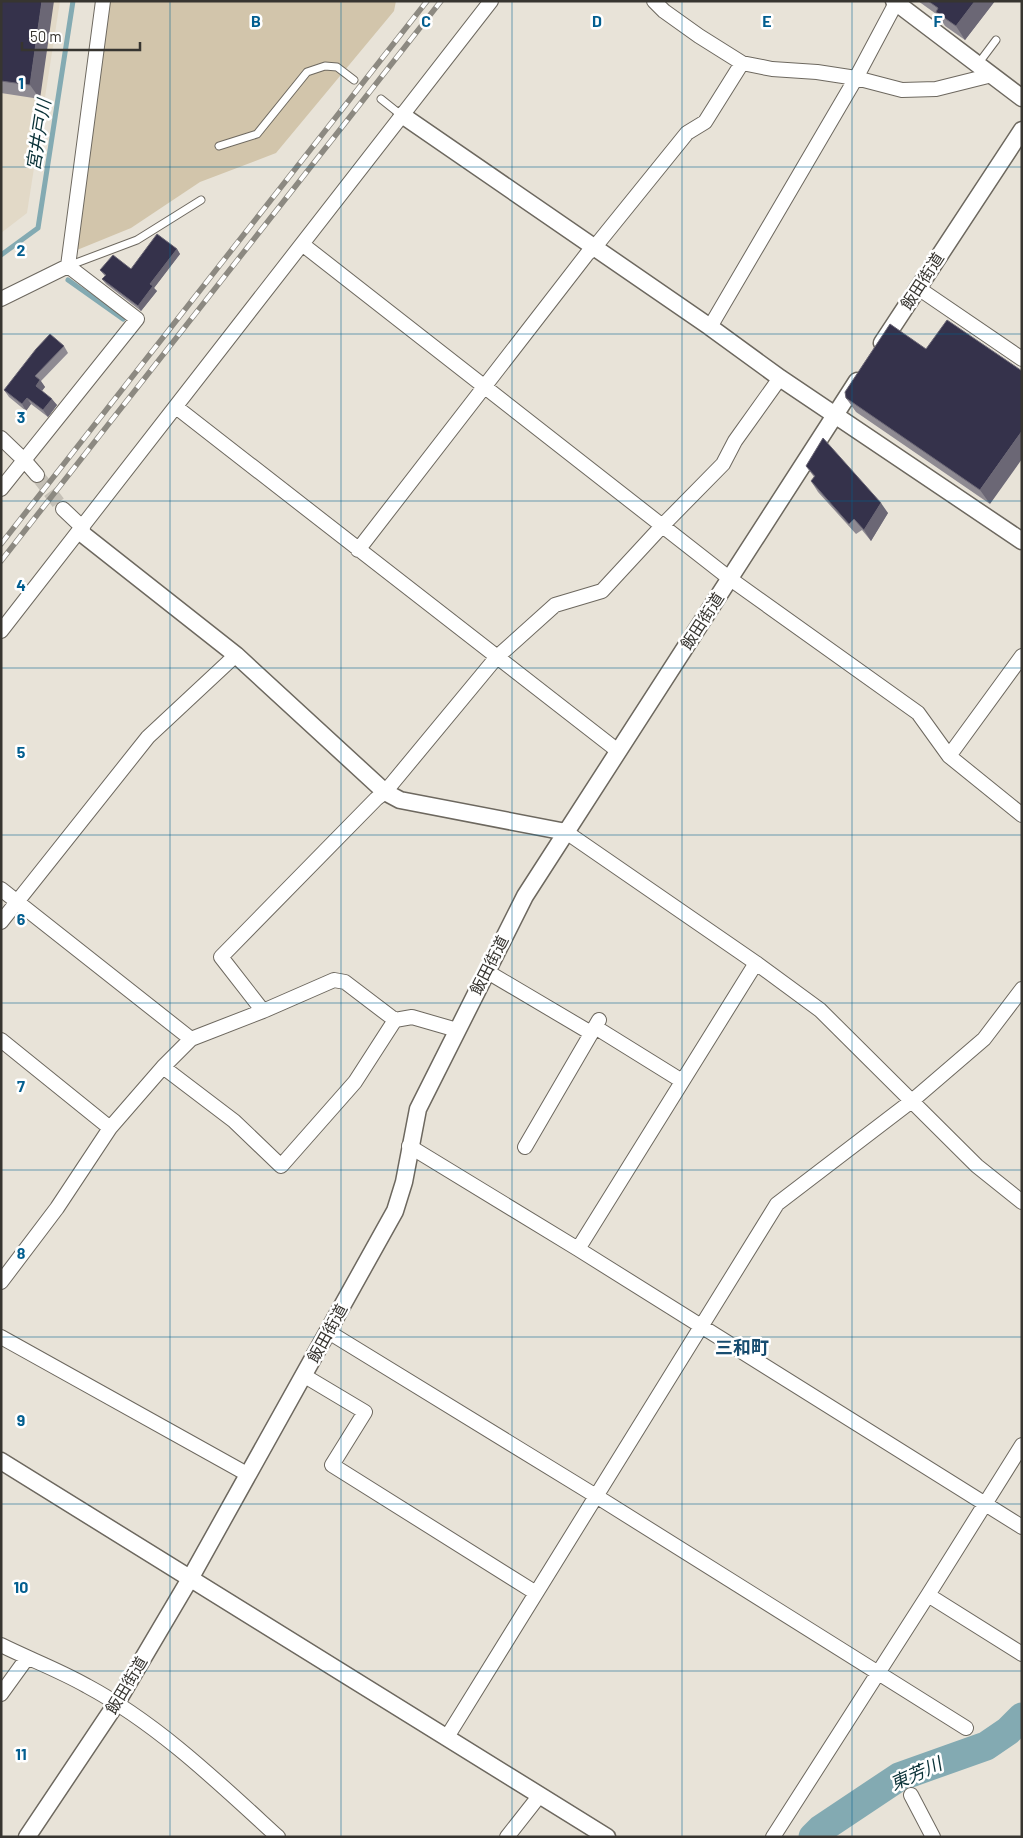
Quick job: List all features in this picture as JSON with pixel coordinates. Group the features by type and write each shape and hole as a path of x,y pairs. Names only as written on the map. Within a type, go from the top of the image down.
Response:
{"street":[{"path":"68,266 103,1"},
{"path":"1,631 491,1"},
{"path":"654,1 699,36 742,63 772,69 818,72 856,78 902,90 936,89 992,75"},
{"path":"710,327 856,78 896,2 1022,98"},
{"path":"358,550 587,254 594,248 687,133 705,122 742,63"},
{"path":"402,115 710,327 780,378 1022,541"},
{"name":"飯田街道","path":"27,1837 116,1704 191,1577 327,1331 396,1211 404,1182 409,1146 418,1109 524,896 835,414 1022,130"},
{"path":"302,244 729,578 918,713 949,756 1022,815"},
{"path":"1,299 68,266"},
{"path":"1,489 137,318 68,266"},
{"path":"918,288 1022,359"},
{"path":"263,1011 221,957 376,798 386,792 496,658 554,605 602,591 723,464 735,441 780,378"},
{"path":"176,407 496,658 618,751"},
{"path":"1,438 37,475"},
{"path":"63,509 81,530 236,655 386,792 400,800 566,832 756,963 820,1010 913,1100 977,1166 1022,1202"},
{"path":"1,922 148,738 236,655"},
{"path":"949,756 1022,656"},
{"path":"1,889 191,1039"},
{"path":"578,1249 756,963"},
{"path":"486,971 595,1027 682,1081"},
{"path":"1,1282 57,1208 110,1128 191,1039 263,1011 334,980 345,982 395,1020"},
{"path":"447,1737 777,1204 913,1100 984,1040 1022,989"},
{"path":"164,1067 234,1121 281,1166 355,1082 395,1020 412,1017 456,1030"},
{"path":"525,1147 595,1027"},
{"path":"1,1040 110,1128"},
{"path":"409,1146 578,1249 1022,1527"},
{"path":"327,1331 596,1496 966,1728"},
{"path":"1,1337 247,1474"},
{"path":"303,1375 365,1412 332,1465 536,1593"},
{"path":"773,1837 1022,1445"},
{"path":"1,1461 191,1577 607,1837"},
{"path":"928,1595 1022,1654"},
{"path":"1,1645 87,1686 149,1726 191,1758 278,1837"},
{"path":"1,1694 27,1658"},
{"path":"508,1837 540,1795"},
{"path":"911,1796 932,1837"}],"lane":[{"path":"978,64 996,40"},
{"path":"219,146 256,134 307,72 325,66 337,67 354,80"},
{"path":"381,99 402,115"},
{"path":"68,266 138,240 201,200"}],"shaded area":[{"path":"1,1 60,1 27,213 1,233"},
{"path":"110,1 396,1 394,11 276,153 200,182 131,228 77,250"}],"building":[{"path":"1,1 42,1 30,85 1,81"},
{"path":"928,1 975,1 956,26 936,12 938,8"},
{"path":"157,234 177,249 150,284 153,286 138,306 102,279 106,275 100,270 113,255 131,269"},
{"path":"947,320 1022,371 1022,431 980,490 846,398 845,392 890,324 926,349"},
{"path":"50,334 64,346 35,376 40,380 36,386 52,399 43,410 27,398 22,404 4,390"},
{"path":"823,438 881,503 864,530 854,519 849,524 811,481 815,476 806,466"}],"waterway":[{"name":"宮井戸川","path":"1,255 38,228 73,1"},
{"path":"68,280 123,319"},
{"name":"東芳川","path":"813,1837 821,1829 899,1777 986,1746 1008,1731 1022,1717"}],"tunnel":[{"path":"37,475 63,509"}],"railway":[{"path":"1,544 427,1"},
{"path":"1,561 441,1"}],"district":[{"name":"三和町","path":"742,1348"}]}
